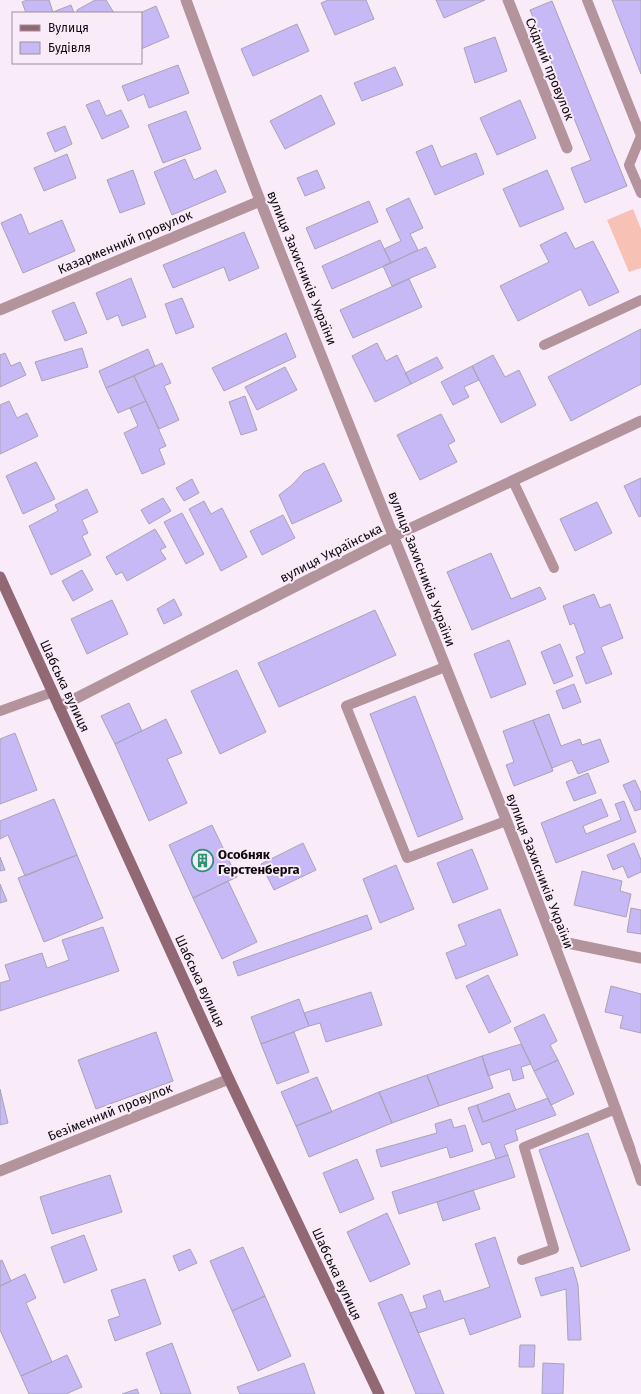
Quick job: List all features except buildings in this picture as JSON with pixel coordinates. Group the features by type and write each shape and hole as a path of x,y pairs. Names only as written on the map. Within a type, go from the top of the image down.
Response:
{"main road":[{"name":"Шабська вулиця","path":"0,577 229,1079 379,1394"}],"street":[{"name":"вулиця Захисників України","path":"186,0 260,201 553,940 630,1149"},
{"name":"Східний провулок","path":"508,0 567,148"},
{"name":"Казарменний провулок","path":"0,310 260,201"},
{"name":"вулиця Українська","path":"59,707 394,536 641,421"},
{"path":"553,940 641,958"},
{"name":"Безіменний провулок","path":"0,1171 229,1079"}],"lane":[{"path":"587,0 641,136 629,165 641,193"},
{"path":"544,345 641,300"},
{"path":"513,481 554,568"},
{"path":"445,666 346,706 407,858 506,821"},
{"path":"0,711 52,692"},
{"path":"522,1260 554,1249 524,1147 616,1109"},
{"path":"630,1149 641,1181"}],"shaded area":[{"path":"633,209 641,229 641,268 629,272 607,220"}],"place":[{"name":"Особняк Герстенберга","path":"203,861"}]}
